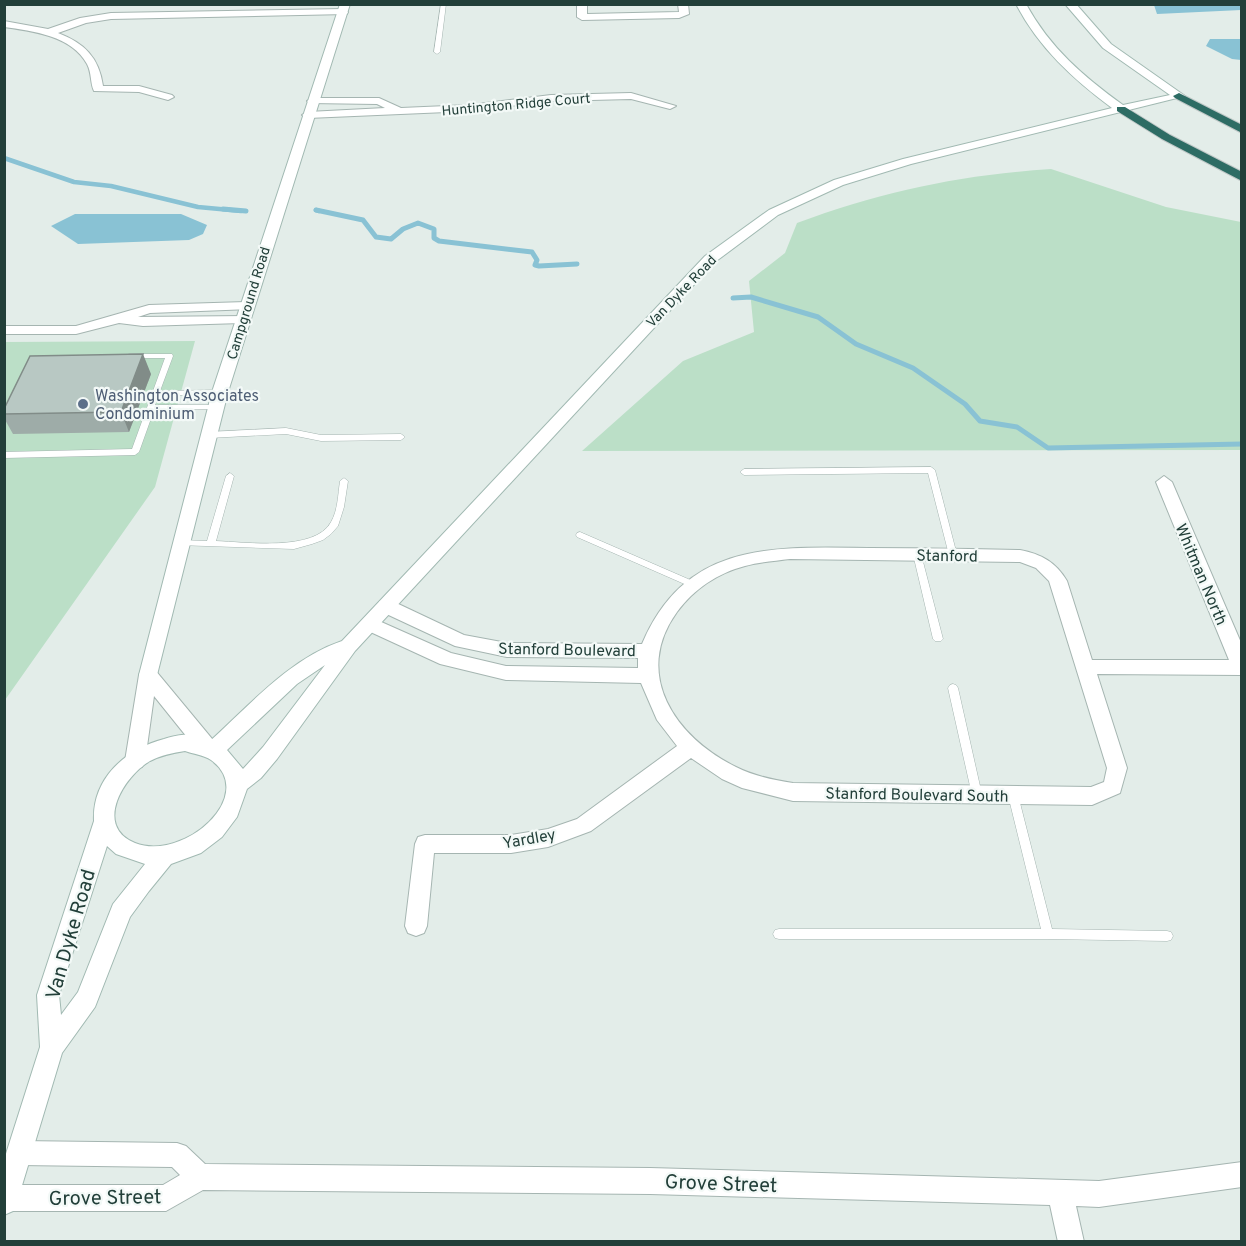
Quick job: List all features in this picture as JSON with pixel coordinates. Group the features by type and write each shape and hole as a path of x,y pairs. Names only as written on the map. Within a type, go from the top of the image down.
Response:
{"highway":[{"path":"1179,96 1242,129"},
{"path":"1121,109 1166,137 1242,177"}],"street":[{"path":"582,4 582,17 679,15 684,14 683,4"},
{"path":"1022,4 1039,34 1063,63 1121,109"},
{"path":"1070,4 1107,46 1179,96"},
{"path":"46,33 84,20 111,16 344,8"},
{"name":"Campground Road","path":"135,761 148,675 218,400 244,313 344,8"},
{"path":"4,24 46,33 71,43 90,59 95,68 98,89 139,89 168,97"},
{"name":"Huntington Ridge Court","path":"310,108 378,114 398,109 432,110 551,98 631,96 670,106"},
{"name":"Van Dyke Road","path":"238,784 254,772 270,753 349,646 710,259 734,238 782,206 822,187 874,170 1179,96"},
{"path":"4,330 76,330 149,309 188,315 244,313"},
{"name":"Whitman North","path":"1164,482 1241,667"},
{"name":"Stanford","path":"647,676 648,651 667,612 693,585 711,572 735,562 790,554 1020,556 1032,558 1053,572 1086,666"},
{"name":"Stanford Boulevard","path":"386,606 461,641 507,650 648,651"},
{"name":"Stanford Boulevard","path":"370,624 447,659 506,673 647,676"},
{"name":"Van Dyke Road","path":"210,748 290,679 315,661 349,646"},
{"path":"1086,666 1241,667"},
{"name":"Stanford Boulevard South","path":"647,676 661,711 690,748 723,770 776,790 850,794 1092,796 1113,787 1117,768 1086,666"},
{"path":"148,675 210,748"},
{"path":"185,743 210,748 222,754 233,767 238,784 235,803 225,821 209,837 189,849 166,855 144,855 125,849 111,838 104,823 104,805 111,787 124,770 135,761 163,747 185,743"},
{"name":"Yardley","path":"416,926 425,844 511,844 548,838 584,825 690,748"},
{"name":"Van Dyke Road","path":"51,1047 48,995 104,823"},
{"name":"Van Dyke Road","path":"5,1200 51,1047 87,999 121,911 166,855"},
{"path":"19,1153 177,1155 200,1177"},
{"name":"Grove Street","path":"5,1200 166,1198 200,1177 650,1181 1099,1194 1242,1174"},
{"path":"1060,1193 1071,1242"}],"lane":[{"path":"437,52 444,4"},
{"path":"4,455 135,453 169,356 123,356"},
{"path":"156,394 218,400"},
{"path":"150,408 218,400"},
{"path":"209,435 286,431 321,438 400,437"},
{"path":"744,472 932,470 953,555"},
{"path":"211,543 230,477"},
{"path":"180,543 294,546 308,543 332,531 338,523 344,481"},
{"path":"580,535 693,585"},
{"path":"917,555 938,639"},
{"path":"953,688 977,795"},
{"path":"1013,795 1048,934"},
{"path":"779,934 1167,936"}],"green space":[{"path":"1051,169 1166,207 1241,222 1241,450 582,451 683,361 754,332 749,281 785,253 797,223 860,202 922,186 985,175"},
{"path":"195,341 155,487 5,700 5,342"}],"water":[{"path":"1154,5 1241,5 1241,10 1157,14"},
{"path":"1210,39 1241,39 1241,60 1232,59 1206,46"},
{"path":"75,214 181,214 207,225 203,234 189,240 78,244 51,226"}],"building":[{"path":"143,354 121,412 4,414 4,409 30,356"}],"waterway":[{"path":"4,158 74,182 111,186 198,207 241,211"},
{"path":"223,209 246,211"},
{"path":"319,211 316,210 363,220 376,237 391,239 403,229 418,223 434,229 434,238 439,241 532,252 537,260 535,265 539,266 577,264"},
{"path":"733,298 751,297 818,317 856,344 913,368 965,404 980,421 1017,427 1048,448 1242,444"}],"place":[{"name":"Washington Associates Condominium","path":"83,404"}]}
